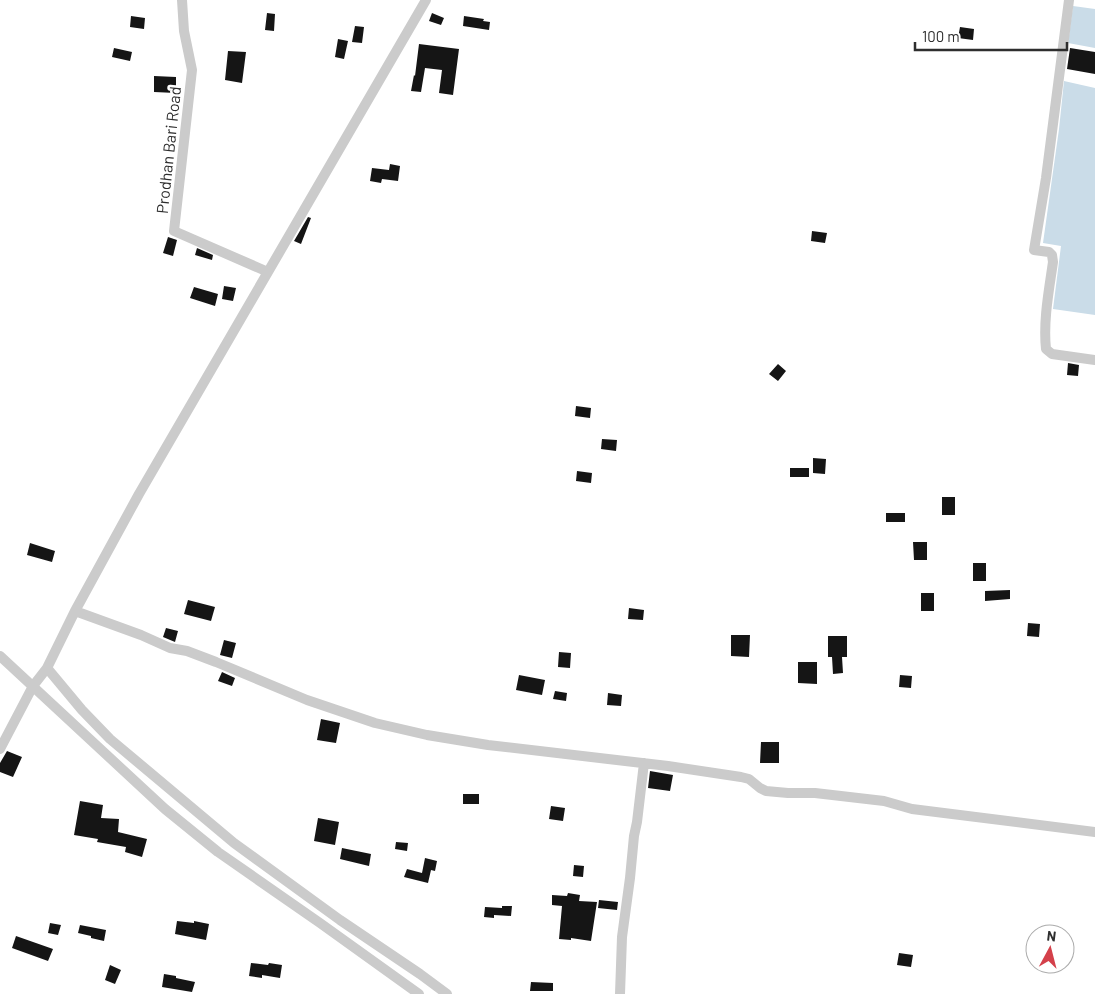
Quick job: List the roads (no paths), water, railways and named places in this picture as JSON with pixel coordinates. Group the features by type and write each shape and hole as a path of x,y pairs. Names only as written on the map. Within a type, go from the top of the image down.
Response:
{"street":[{"name":"Prodhan Bari Road","path":"182,0 184,31 192,70 174,231 268,272"},
{"path":"0,749 33,686 47,668 75,611 139,494 426,0"},
{"path":"1069,0 1046,178 1034,250 1049,252 1052,255 1053,262 1047,312 1046,349 1052,354 1095,360"},
{"path":"75,611 141,635 170,648 186,651 216,662 307,700 375,723 414,732 488,745 644,763 741,777 749,779 766,791 815,793 870,799 912,810 1095,832"},
{"path":"0,656 172,816 218,852 419,994"},
{"path":"47,668 82,710 110,739 234,843 340,920 447,994"},
{"path":"620,994 622,937 644,763"}],"water":[{"path":"1073,6 1095,9 1095,48 1068,43"},
{"path":"1064,81 1095,88 1095,315 1053,309 1061,246 1043,243"}]}
